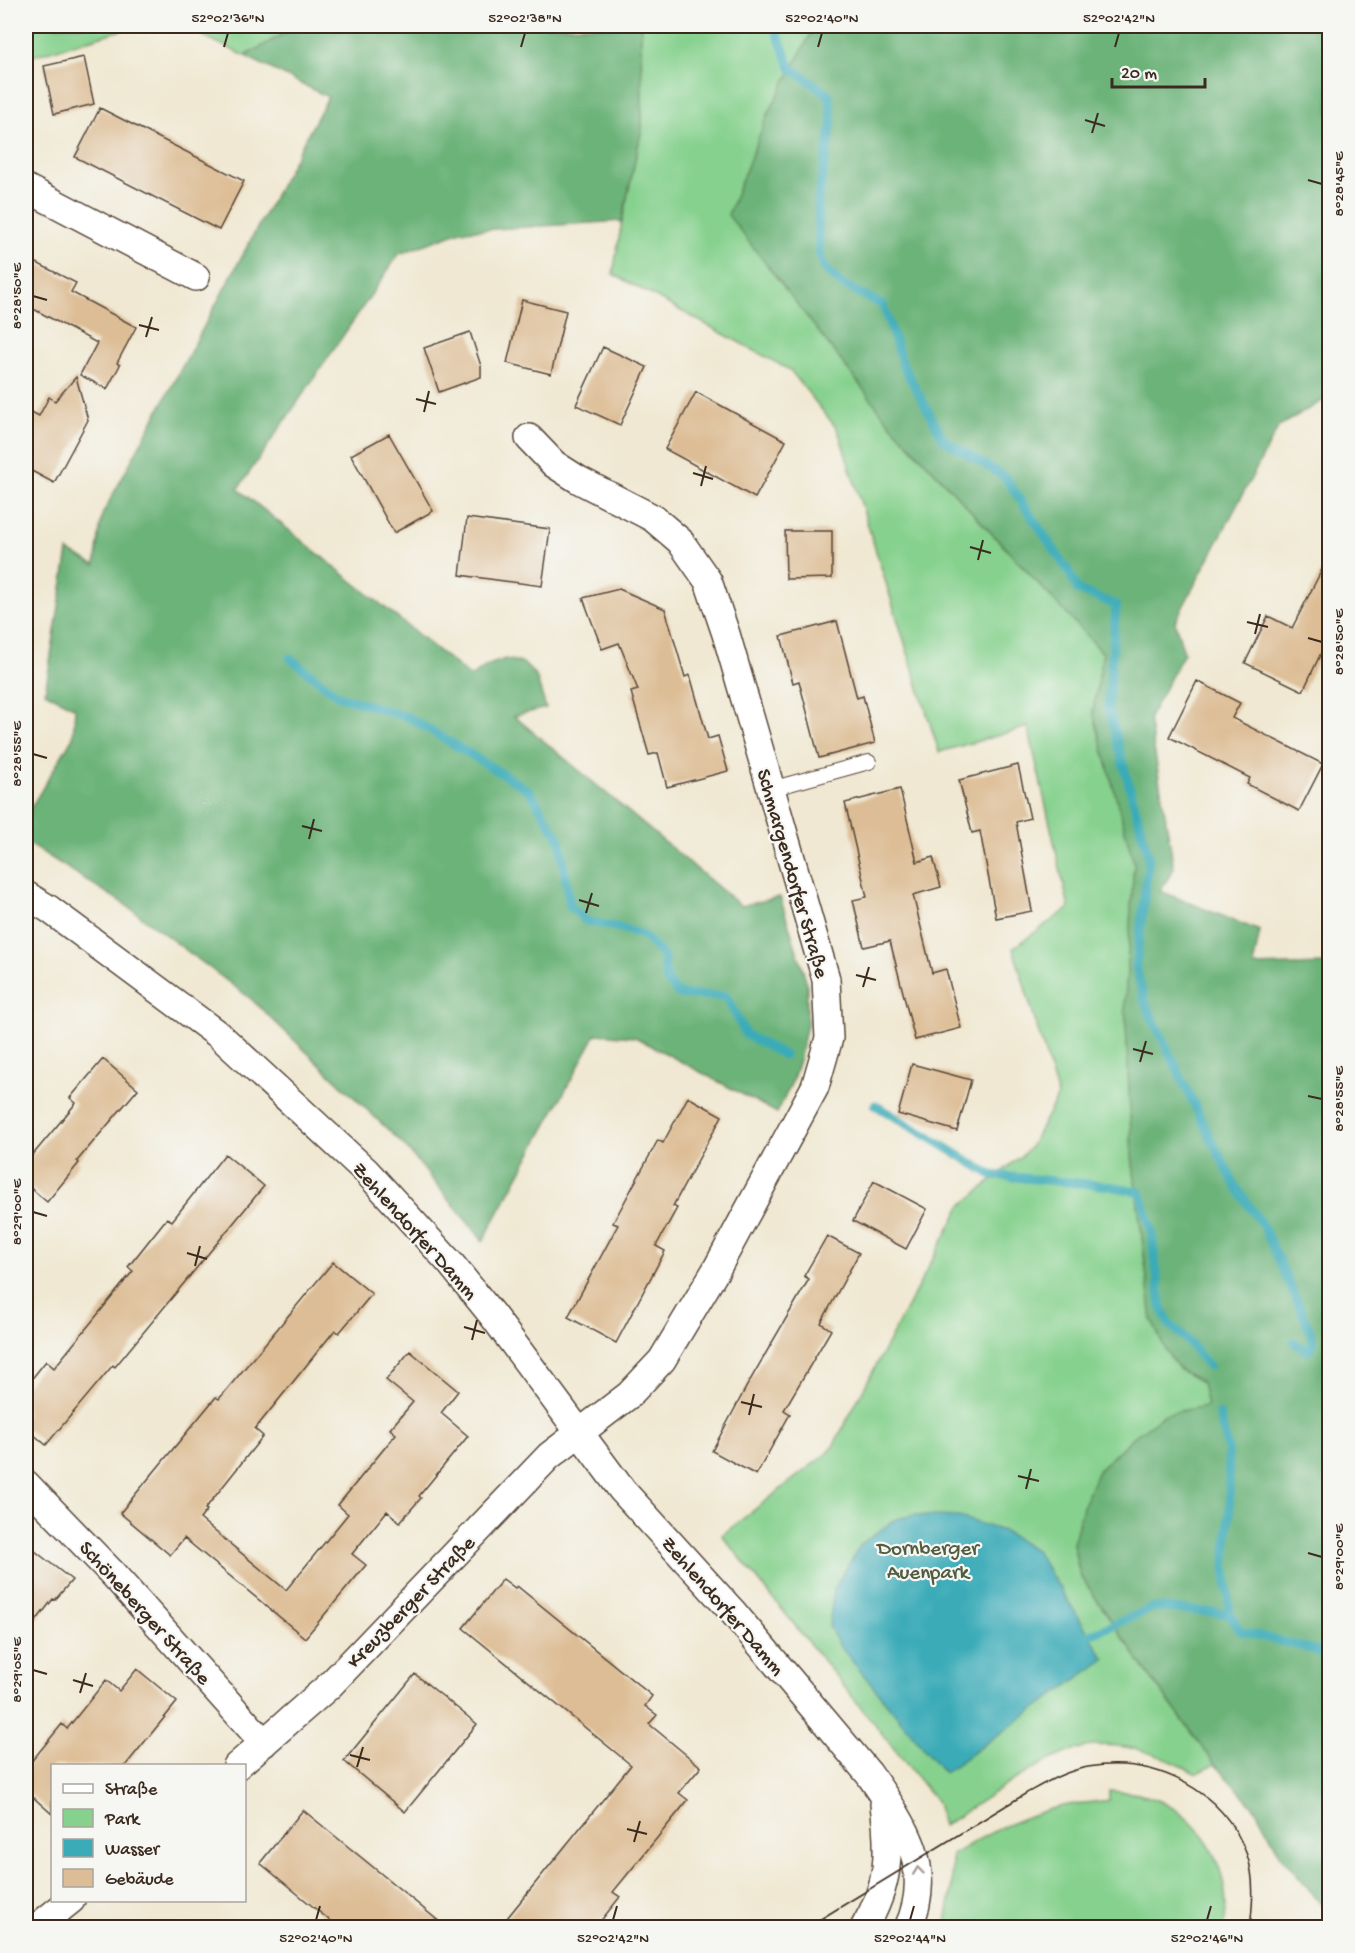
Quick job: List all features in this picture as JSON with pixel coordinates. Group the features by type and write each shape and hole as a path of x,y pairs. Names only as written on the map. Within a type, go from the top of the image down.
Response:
{"street":[{"path":"26,188 196,277"},
{"name":"Schmargendorfer Straße","path":"529,438 555,464 653,518 680,541 708,581 726,634 826,979 830,1038 815,1087 727,1249 662,1360 629,1395 579,1433"},
{"name":"Zehlendorfer Damm","path":"26,895 49,909 220,1036 367,1172 451,1264 622,1490 739,1619 869,1774 909,1838 917,1859 920,1888 908,1928"},
{"name":"Kreuzberger Straße","path":"239,1764 330,1685 549,1456 579,1433"},
{"name":"Schöneberger Straße","path":"26,1484 113,1574 264,1743"},
{"name":"Zehlendorfer Damm","path":"864,1928 879,1899 886,1878 888,1839 882,1794"},
{"path":"36,1928 68,1902"}],"lane":[{"path":"771,789 869,762"}],"green space":[{"path":"26,26 136,26 26,58"},
{"path":"191,26 298,26 245,56 193,31"},
{"path":"298,26 641,26 642,128 622,221 461,231 399,254 238,489 471,677 486,666 505,659 523,663 536,676 546,708 514,716 741,906 780,897 807,983 807,1024 800,1057 792,1082 777,1113 635,1037 596,1034 483,1241 403,1144 251,999 123,903 26,842 26,816 73,737 75,708 45,692 68,551 95,565 102,515 328,97 245,56"},
{"name":"Dornberger Auenpark","path":"641,26 815,26 767,116 891,425 1103,653 1093,712 1134,863 1125,1001 1132,1155 1152,1320 1180,1370 1202,1382 1207,1406 1165,1414 1131,1439 1098,1471 1073,1544 1080,1575 1139,1661 1215,1764 1197,1774 1147,1752 1120,1746 1092,1746 1075,1750 1037,1767 943,1826 937,1802 722,1535 831,1450 961,1206 1029,1149 1058,1096 1013,948 1069,908 1028,727 939,752 838,430 790,370 613,274 642,128"},
{"path":"815,26 1329,26 1329,397 1279,426 1175,622 1184,653 1149,718 1174,868 1160,891 1260,931 1253,966 1329,964 1329,1914 1281,1856 1256,1810 1215,1764 1139,1661 1080,1575 1073,1544 1084,1503 1098,1471 1131,1439 1165,1414 1207,1406 1202,1382 1180,1370 1166,1351 1152,1320 1132,1155 1125,1001 1134,863 1093,712 1103,653 891,425 728,215 767,116"},
{"path":"1109,1791 1128,1792 1166,1804 1183,1815 1198,1830 1210,1847 1224,1886 1226,1906 1224,1927 945,1927 952,1890 952,1855 990,1833 1044,1811 1109,1800"}],"water":[{"path":"915,1515 959,1517 1006,1532 1036,1551 1105,1659 944,1773 839,1645 829,1626 834,1589 861,1544 896,1519"}],"building":[{"path":"84,57 94,104 54,114 44,66"},
{"path":"100,108 244,181 219,230 75,157"},
{"path":"26,259 76,283 71,292 136,327 117,363 120,365 107,389 80,375 97,343 26,305"},
{"path":"522,300 566,311 551,374 507,363"},
{"path":"470,332 481,366 481,377 439,392 424,348"},
{"path":"603,347 647,367 620,425 576,405"},
{"path":"76,377 88,420 54,483 26,468 26,409 39,416 49,397 55,401"},
{"path":"696,392 786,441 755,498 665,449"},
{"path":"389,434 433,511 394,533 351,455"},
{"path":"467,518 550,529 542,586 460,575"},
{"path":"785,531 832,531 832,578 786,579"},
{"path":"1329,556 1329,636 1303,691 1245,663 1268,616 1292,628"},
{"path":"619,589 665,609 685,677 690,675 708,739 718,736 728,771 667,787 658,753 649,755 631,692 638,690 619,643 602,649 583,598"},
{"path":"837,621 857,698 863,696 875,743 819,758 799,681 793,683 781,636"},
{"path":"1197,681 1240,703 1232,718 1323,764 1299,811 1247,784 1250,778 1169,737"},
{"path":"1018,765 1030,818 1016,822 1032,911 996,918 980,831 972,833 959,780"},
{"path":"900,789 917,862 933,857 941,887 913,895 932,973 946,969 961,1028 915,1040 890,941 864,947 853,900 867,897 845,803"},
{"path":"103,1059 138,1089 77,1161 79,1163 47,1202 26,1184 26,1163 76,1103 70,1098"},
{"path":"912,1064 971,1080 957,1131 898,1114"},
{"path":"688,1097 722,1116 673,1206 677,1208 656,1246 665,1251 616,1343 568,1317 618,1225 613,1223 658,1140 663,1143"},
{"path":"225,1154 264,1186 115,1367 113,1365 46,1445 26,1428 26,1386 46,1361 54,1368 133,1271 128,1267 167,1218 172,1221"},
{"path":"874,1181 927,1209 906,1249 853,1221"},
{"path":"827,1236 859,1253 821,1323 831,1330 784,1410 790,1414 756,1475 712,1451 809,1279 804,1276"},
{"path":"333,1262 372,1294 339,1333 335,1330 255,1429 263,1436 205,1509 207,1510 200,1519 286,1590 348,1514 338,1505 396,1434 390,1429 413,1402 386,1380 410,1351 458,1391 441,1413 468,1436 400,1522 387,1511 352,1554 366,1565 305,1638 184,1538 170,1555 120,1513 216,1397 219,1399"},
{"path":"26,1544 72,1580 55,1600 53,1599 26,1634"},
{"path":"503,1579 515,1588 517,1586 652,1696 645,1706 657,1715 649,1724 701,1767 679,1793 688,1800 613,1892 620,1897 595,1928 499,1928 631,1765 463,1628"},
{"path":"137,1669 177,1702 127,1764 51,1764 51,1813 26,1791 26,1768 62,1724 67,1729 106,1680 119,1691"},
{"path":"415,1674 477,1724 405,1812 344,1761"},
{"path":"303,1810 447,1928 339,1928 260,1863"}],"waterway":[{"path":"774,26 791,68 829,95 832,123 818,201 819,252 825,269 841,284 883,305 903,365 944,440 1005,477 1069,572 1078,590 1116,605 1108,708 1149,858 1136,967 1145,1003 1235,1185 1264,1228 1310,1330 1313,1342 1311,1348 1307,1351 1294,1342"},
{"path":"290,658 339,696 410,718 529,790 560,840 570,906 586,921 643,935 663,956 667,982 680,995 726,996 746,1035 784,1055"},
{"path":"875,1105 992,1175 1109,1186 1140,1192 1151,1228 1161,1306 1169,1324 1184,1337 1209,1366"},
{"path":"1219,1414 1228,1449 1230,1508 1225,1564 1230,1614 1240,1631 1315,1650 1330,1660"},
{"path":"1090,1635 1154,1607 1230,1614"}],"tram line":[{"path":"806,1928 1040,1786 1063,1774 1080,1769 1113,1765 1138,1767 1184,1782 1204,1795 1221,1812 1236,1832 1250,1864 1253,1891 1250,1928"}]}
